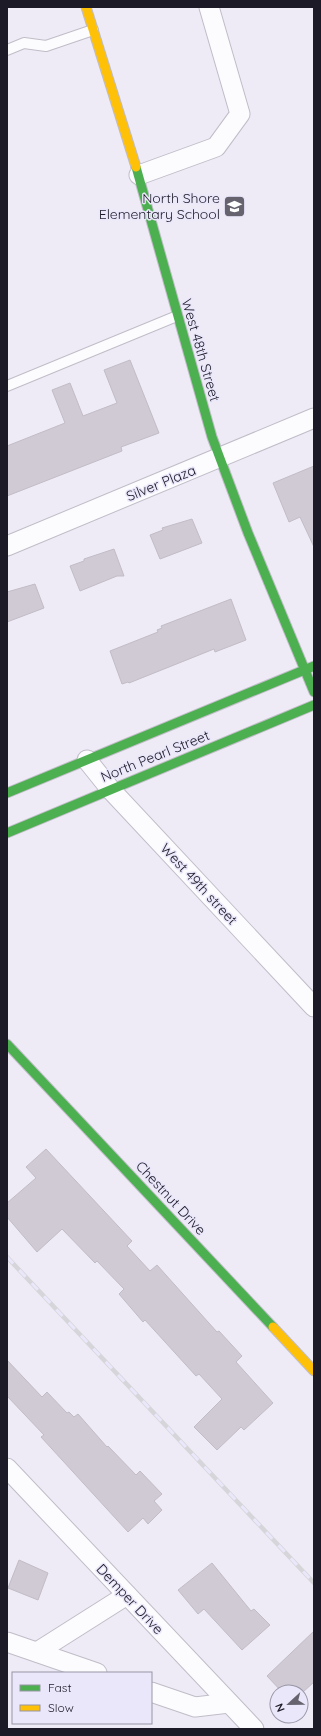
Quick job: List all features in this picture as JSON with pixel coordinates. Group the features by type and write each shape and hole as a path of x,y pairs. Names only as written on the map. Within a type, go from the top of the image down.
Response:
{"street":[{"name":"West 48th Street","path":"86,7 139,175 203,410 219,459 248,533 310,668 314,692"},
{"path":"139,175 216,147 240,114 210,7"},
{"name":"Silver Plaza","path":"7,546 219,459 314,418"},
{"name":"North Pearl Street","path":"7,793 310,668"},
{"name":"North Pearl Street","path":"7,832 314,706"},
{"name":"West 49th street","path":"86,760 111,790 307,988 314,1007"},
{"name":"Chestnut Drive","path":"7,1044 314,1371"},
{"name":"Demper Drive","path":"7,1468 254,1729"},
{"path":"37,1652 127,1595"},
{"path":"7,1642 94,1672"},
{"path":"152,1692 195,1707 228,1703"}],"lane":[{"path":"7,50 24,43 46,46 93,30"},
{"path":"7,386 177,316"}],"building":[{"path":"130,360 159,433 121,447 122,451 7,496 7,446 65,423 52,390 70,383 83,416 117,403 104,370"},
{"path":"314,466 314,547 300,517 289,522 273,483"},
{"path":"192,519 202,543 160,559 150,535 163,530 162,528"},
{"path":"114,549 124,576 117,576 80,591 70,566 84,561 84,559"},
{"path":"35,584 44,608 7,622 7,592"},
{"path":"231,599 246,640 215,652 214,649 129,683 122,684 110,651 158,632 157,630 162,628 161,626"},
{"path":"46,1149 132,1241 127,1246 150,1271 157,1265 217,1332 219,1331 242,1356 236,1362 273,1403 244,1430 241,1427 217,1450 194,1427 222,1399 199,1374 196,1376 145,1320 143,1322 119,1294 124,1289 97,1261 95,1263 62,1229 37,1252 7,1217 7,1203 36,1178 26,1167"},
{"path":"7,1360 42,1397 47,1392 67,1413 69,1412 74,1417 78,1414 107,1447 108,1446 136,1475 140,1471 162,1494 154,1501 162,1510 148,1524 143,1518 128,1532 41,1437 44,1435 7,1396"},
{"path":"19,1560 48,1573 38,1600 8,1588"},
{"path":"212,1563 251,1611 254,1609 270,1625 242,1650 204,1609 198,1614 178,1590"},
{"path":"314,1631 314,1682 309,1687 309,1684 274,1684 267,1676"}],"railway":[{"path":"7,1257 314,1583"}],"traffic: fast":[{"path":"136,167 212,437 248,533 314,692"},
{"path":"7,793 314,666"},
{"path":"7,833 314,705"},
{"path":"7,1044 273,1327"}],"traffic: slow":[{"path":"86,7 136,167"},
{"path":"273,1327 314,1371"}],"place":[{"name":"North Shore Elementary School","path":"235,206"}]}
